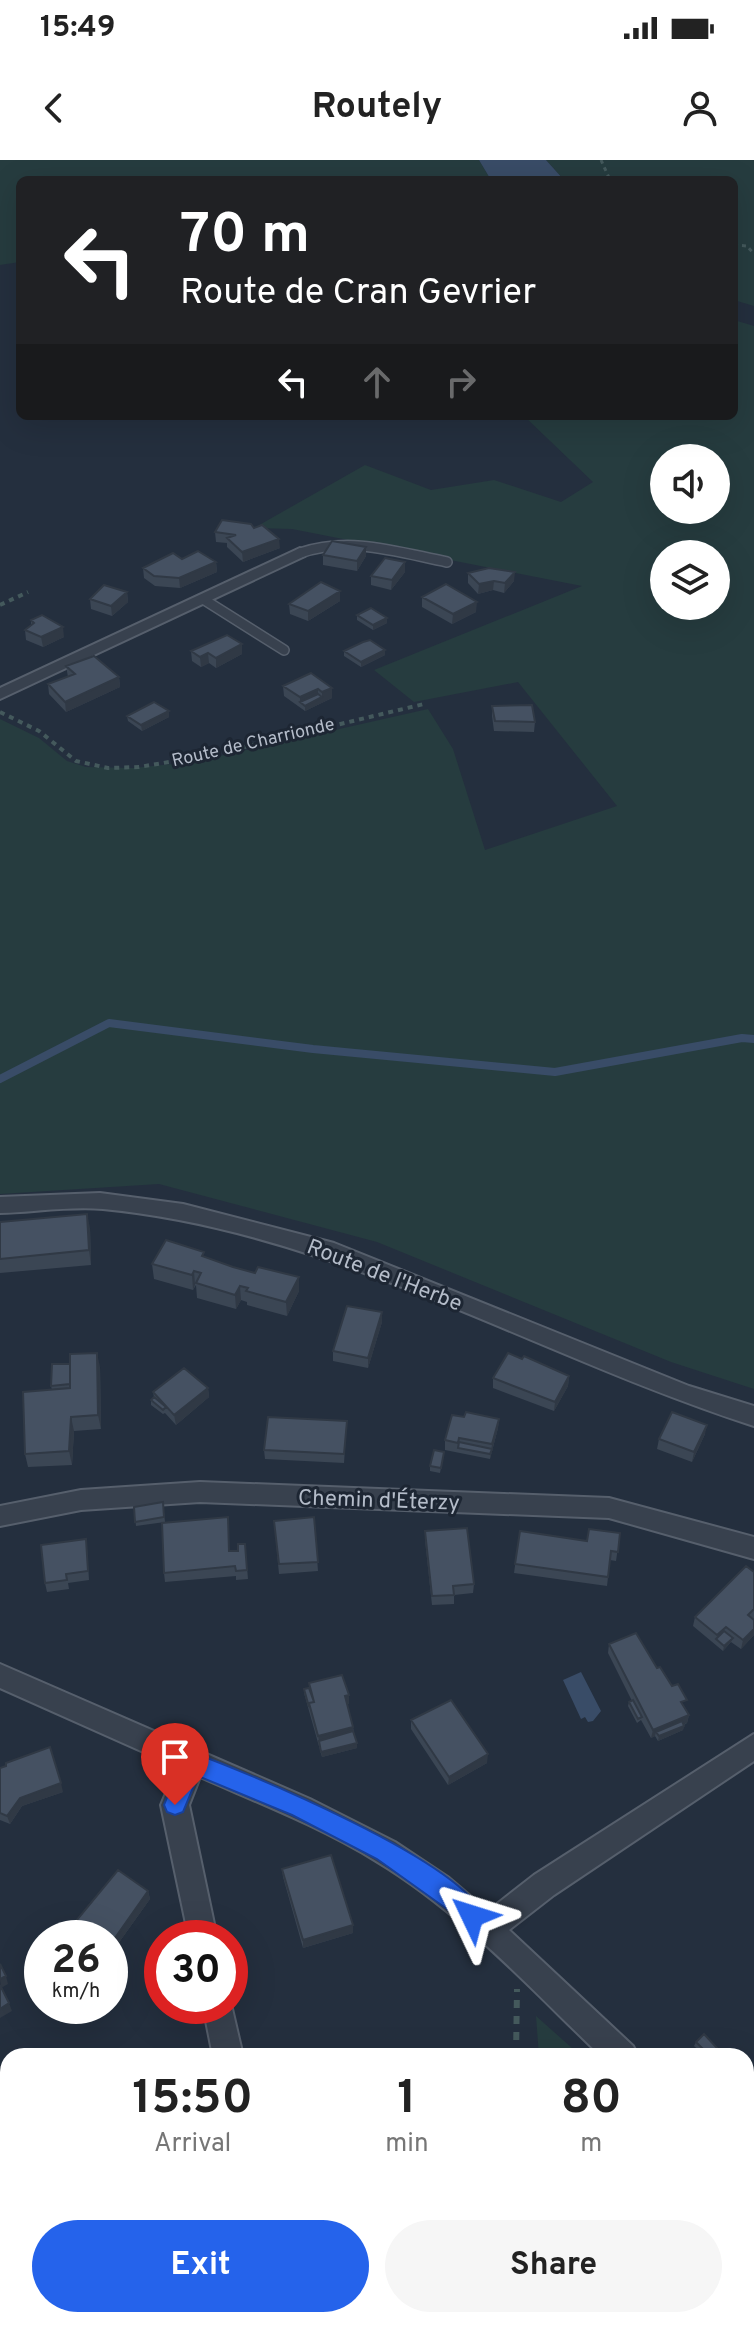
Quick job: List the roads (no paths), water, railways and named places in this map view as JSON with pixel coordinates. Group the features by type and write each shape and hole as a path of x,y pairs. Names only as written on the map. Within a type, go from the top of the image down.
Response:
{"street":[{"path":"0,694 300,553"},
{"name":"Route de l'Herbe","path":"0,1205 100,1201 183,1212 326,1249 682,1393 754,1416"},
{"name":"Chemin d'Éterzy","path":"0,1516 81,1500 200,1492 609,1508 754,1548"},
{"path":"0,1676 300,1808 385,1851 439,1888 488,1929 615,2048"},
{"path":"488,1929 544,1885 754,1746"},
{"path":"192,1762 175,1805 199,1920"},
{"path":"222,2024 226,2048"}],"lane":[{"path":"300,553 318,544 337,542 447,562"},
{"path":"203,599 284,650"}],"water":[{"path":"479,160 546,160 560,176 489,176"},
{"path":"581,1672 601,1711 593,1721 588,1722 585,1717 581,1719 563,1680"}],"waterway":[{"path":"0,1079 109,1023 313,1049 555,1072 742,1038 754,1039"}]}
